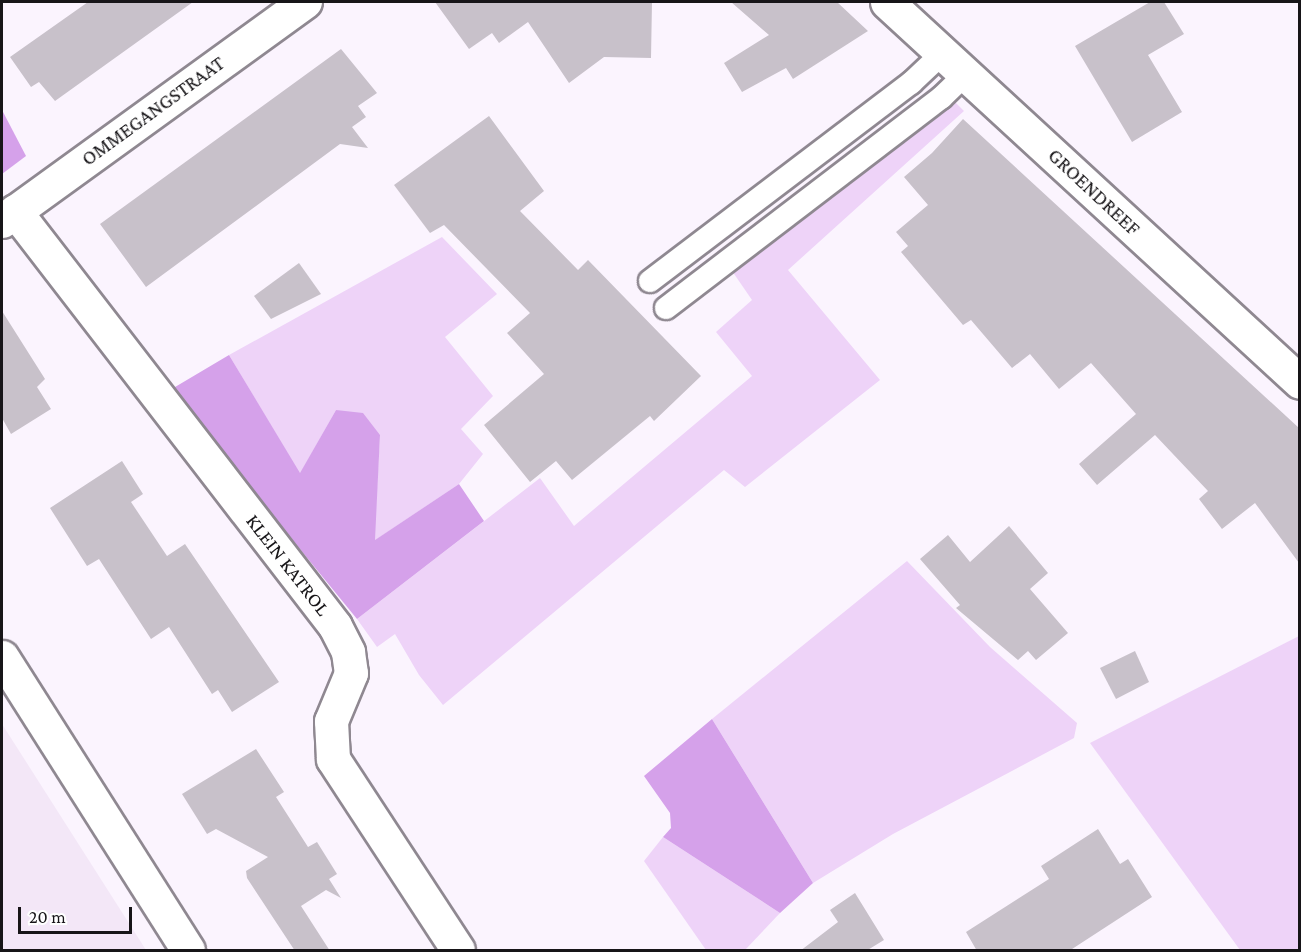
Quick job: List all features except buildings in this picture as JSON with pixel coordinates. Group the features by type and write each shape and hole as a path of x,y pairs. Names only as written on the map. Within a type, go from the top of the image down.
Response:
{"street":[{"name":"OMMEGANGSTRAAT","path":"8,216 305,2"},
{"name":"GROENDREEF","path":"887,2 1299,382"},
{"name":"KLEIN KATROL","path":"8,216 335,626 348,652 351,674 331,721 333,759 458,951"},
{"path":"2,657 188,951"}],"lane":[{"path":"650,281 911,83 955,63"},
{"path":"666,308 941,98 955,63"}],"shaded area":[{"path":"951,98 964,111 788,270 880,380 745,487 724,470 443,705 419,675 395,634 377,647 357,619 540,478 574,526 752,376 716,332 752,300 730,268"},
{"path":"2,110 26,156 2,174"},
{"path":"442,237 497,294 445,337 493,396 461,429 483,454 459,484 374,541 380,435 336,410 300,474 229,355"},
{"path":"229,355 300,473 336,410 363,413 380,435 375,540 459,484 484,521 357,619 170,390"},
{"path":"907,561 990,647 1077,723 1074,738 893,834 813,883 712,719"},
{"path":"1299,636 1299,950 1240,950 1090,743"},
{"path":"712,719 813,883 780,913 663,837 671,828 670,813 644,776"},
{"path":"2,724 146,950 2,950"},
{"path":"663,837 780,913 745,950 706,950 644,861"}]}
